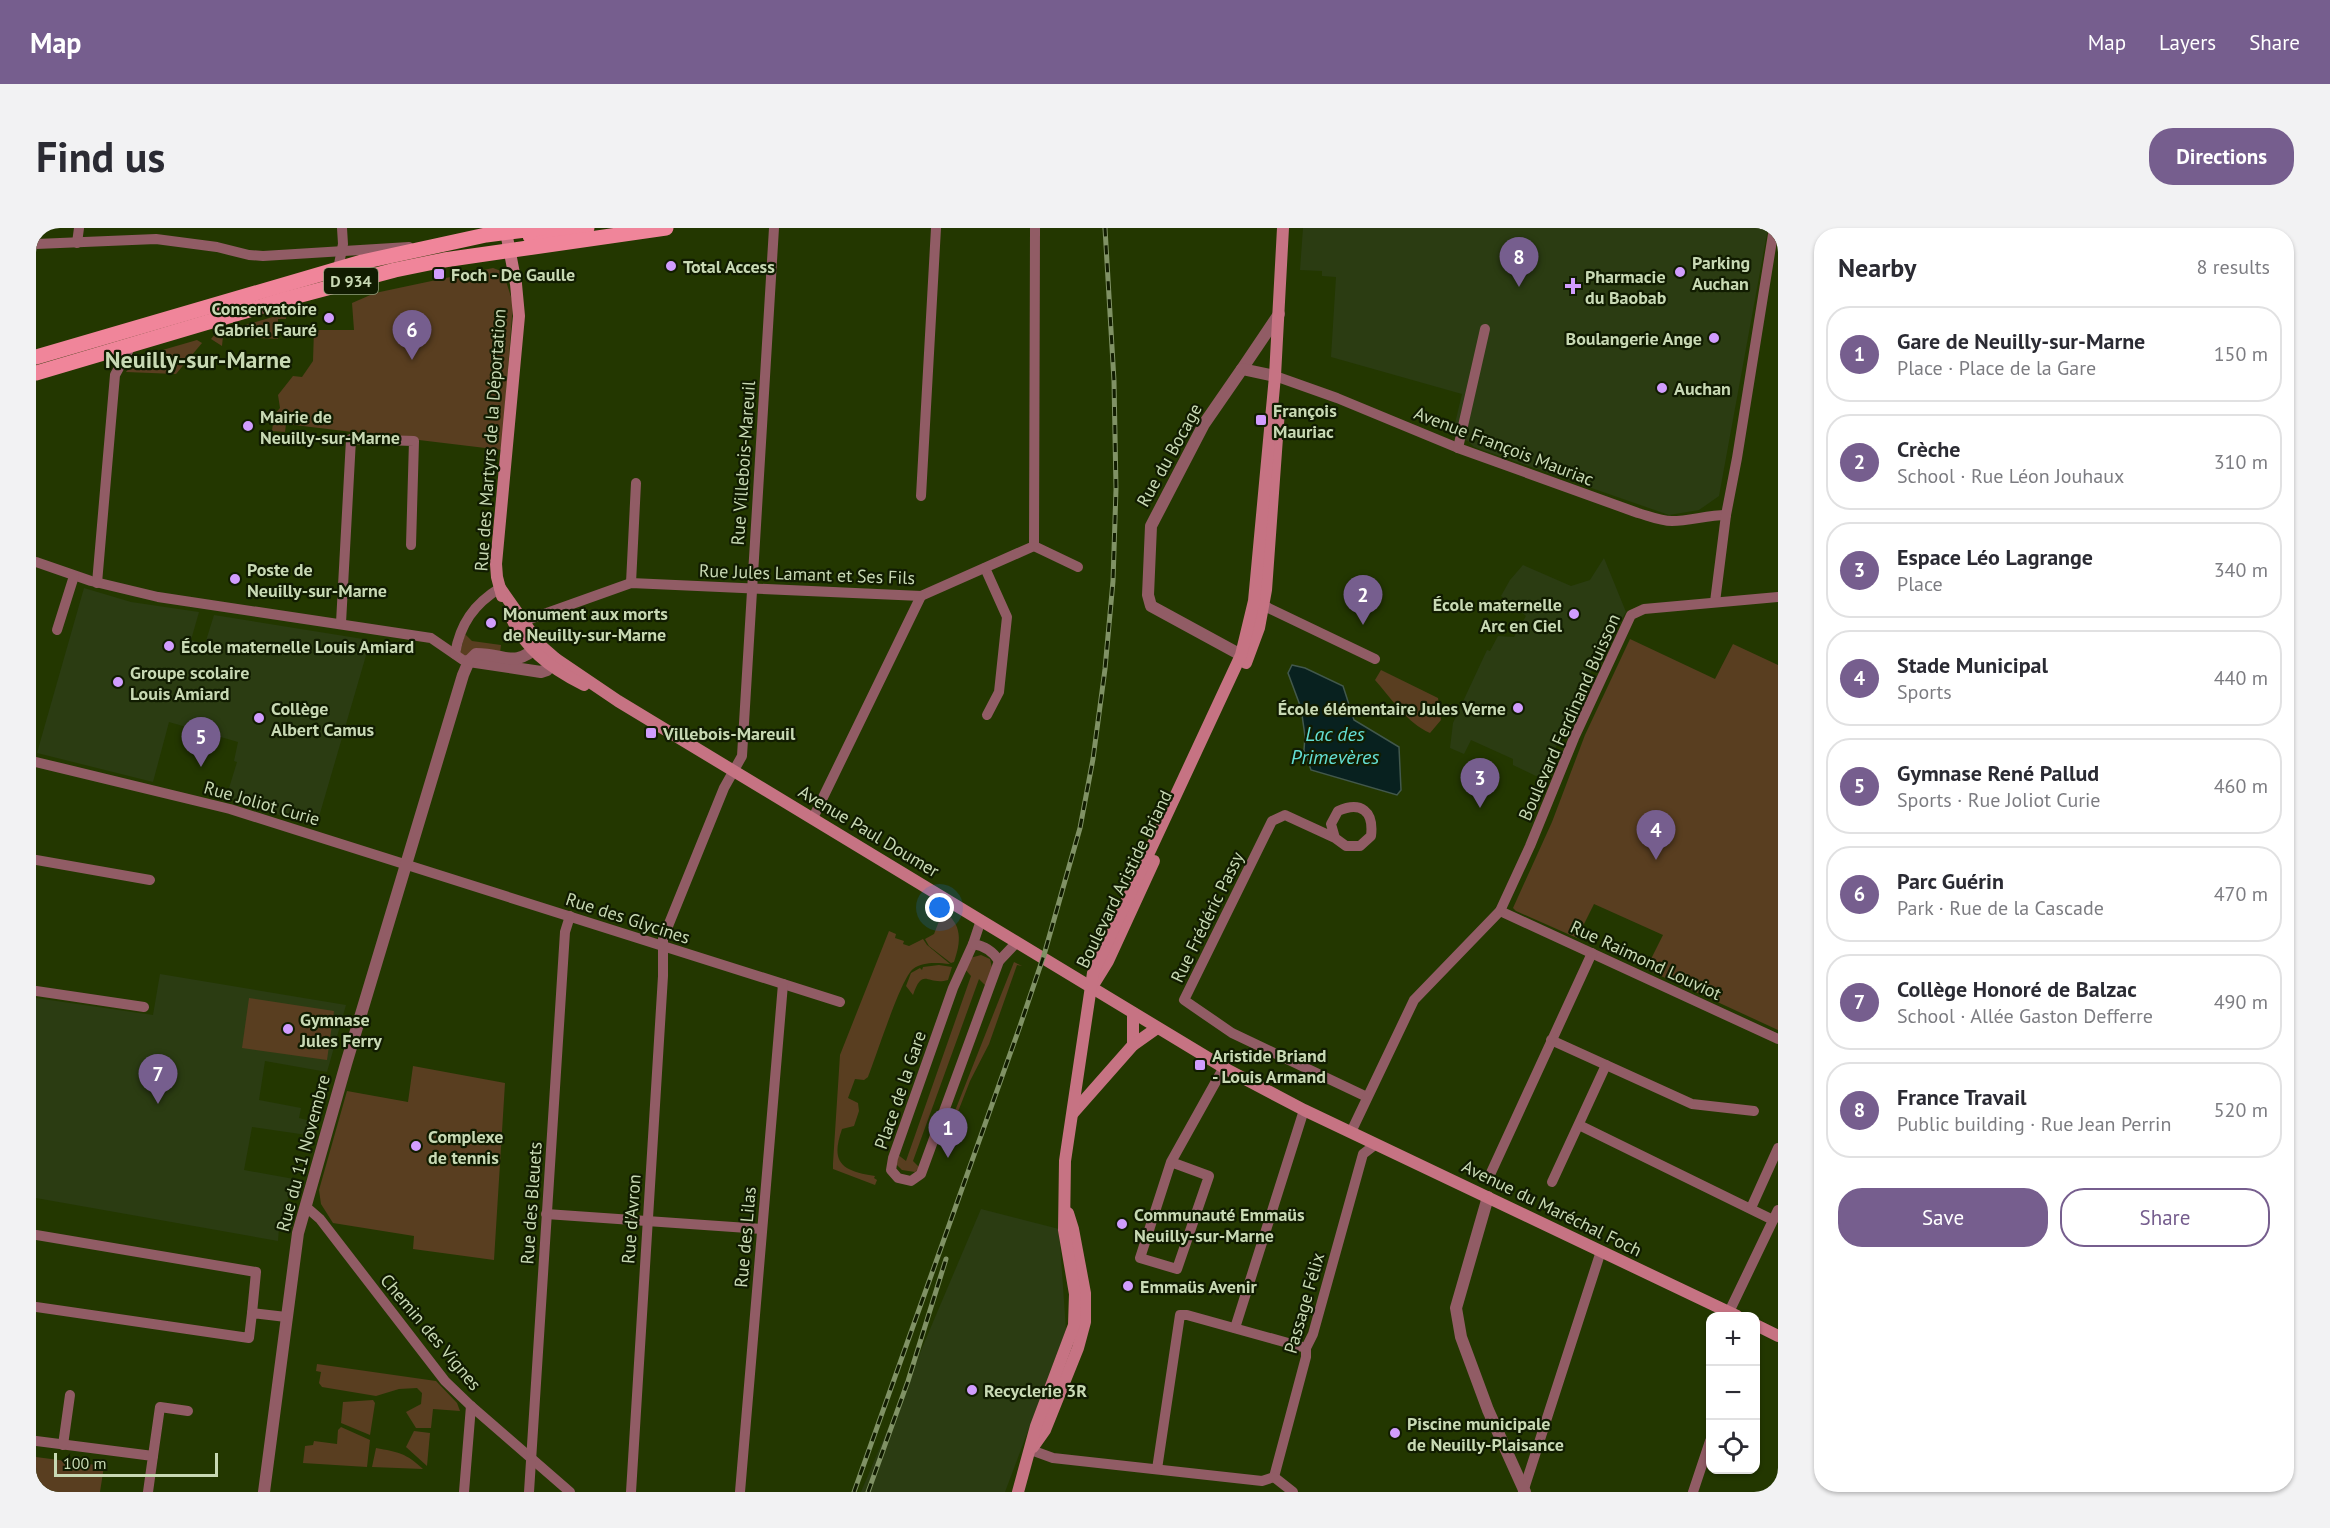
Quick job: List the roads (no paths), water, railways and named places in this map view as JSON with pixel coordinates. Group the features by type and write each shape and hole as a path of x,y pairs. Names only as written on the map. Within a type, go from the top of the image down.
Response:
{"main road":[{"name":"D 934","path":"36,357 340,276 444,260 508,242 542,228"},
{"path":"508,242 587,228"},
{"name":"D 934","path":"36,373 132,344 424,248 666,228"},
{"name":"Boulevard Aristide Briand","path":"1092,986 1112,952 1247,662 1259,628 1259,603 1279,402 1275,376 1283,228"},
{"name":"Rue des Martyrs de la Déportation","path":"508,242 518,293 519,316 496,564 500,588 515,625"},
{"name":"Boulevard Aristide Briand","path":"1092,986 1093,973 1099,958 1241,655 1259,603"},
{"name":"Avenue Paul Doumer","path":"515,625 522,640 537,648 553,663 1092,986 1157,1028 1256,1086 1304,1110"},
{"path":"1018,1492 1031,1450 1045,1430 1078,1348 1084,1322 1085,1293 1073,1229 1066,1209 1065,1161 1088,996 1092,986"},
{"path":"1132,1045 1133,1013"},
{"path":"1072,1113 1132,1045 1157,1028"},
{"name":"Avenue du Maréchal Foch","path":"1304,1110 1729,1312"},
{"path":"1760,1327 1778,1336"}],"street":[{"path":"77,243 79,228"},
{"path":"340,276 342,228"},
{"name":"Rue Villebois-Mareuil","path":"734,771 742,756 774,228"},
{"path":"921,496 936,228"},
{"path":"1035,228 1034,546 1078,567"},
{"path":"1774,228 1726,515 1715,602 1778,597"},
{"path":"36,244 156,239 217,247 249,255 341,252 399,246 424,248"},
{"name":"Rue du Bocage","path":"1241,655 1150,606 1148,595 1151,526 1204,424 1279,314"},
{"path":"1458,448 1485,328"},
{"path":"97,583 115,375 132,344"},
{"path":"99,353 110,363 115,375"},
{"path":"1242,369 1275,376"},
{"name":"Avenue François Mauriac","path":"1275,376 1337,398 1458,448 1658,519 1674,521 1726,515"},
{"path":"341,623 351,439 414,441 411,545"},
{"path":"631,583 636,483"},
{"name":"Rue Jules Lamant et Ses Fils","path":"515,625 631,583 921,596 1034,546"},
{"path":"36,562 97,583 158,597 431,638 463,660 541,672 553,663"},
{"path":"985,568 1007,617 999,692 987,715"},
{"path":"57,630 74,576"},
{"path":"455,654 461,628 482,599 500,588"},
{"path":"813,818 921,596"},
{"name":"Boulevard Ferdinand Buisson","path":"1351,1132 1414,1000 1500,911 1530,846 1574,738 1631,615 1644,609 1715,602"},
{"path":"1259,603 1375,658"},
{"path":"469,661 476,654 516,660 537,648"},
{"name":"Rue du 11 Novembre","path":"264,1492 298,1233 469,661"},
{"name":"Rue Joliot Curie","path":"36,762 230,809 407,864"},
{"name":"Rue d'Avron","path":"631,1492 663,939 724,788 734,771"},
{"name":"Rue Frédéric Passy","path":"1335,838 1286,815 1272,821 1184,1000 1232,1032 1367,1097"},
{"path":"36,860 150,880"},
{"name":"Rue des Glycines","path":"407,864 840,1002"},
{"name":"Rue Raimond Louviot","path":"1500,911 1778,1039"},
{"name":"Rue des Bleuets","path":"529,1492 566,932 570,916"},
{"name":"Place de la Gare","path":"981,920 953,988 893,1158 891,1170 898,1178 911,1181 921,1174 999,961 1017,942"},
{"path":"973,944 991,951 999,961"},
{"path":"1489,1177 1592,953"},
{"name":"Rue des Lilas","path":"740,1492 783,984"},
{"path":"36,991 144,1007"},
{"path":"1551,1040 1692,1104 1754,1111"},
{"path":"1552,1182 1606,1065"},
{"path":"1171,1162 1209,1176 1177,1269 1140,1258 1171,1162 1224,1067"},
{"path":"1235,1328 1304,1110"},
{"path":"1579,1125 1751,1208 1775,1215 1734,1312"},
{"name":"Passage Félix","path":"1274,1477 1306,1356 1306,1348 1313,1334 1363,1154 1377,1144"},
{"path":"1751,1208 1778,1148"},
{"path":"1488,1197 1456,1308 1461,1337 1488,1410 1524,1491"},
{"name":"Chemin des Vignes","path":"305,1206 320,1219 445,1381 570,1492"},
{"path":"546,1214 762,1229"},
{"path":"36,1235 256,1272 249,1338 36,1307"},
{"path":"1524,1491 1601,1251"},
{"path":"252,1313 286,1317"},
{"path":"1157,1469 1180,1315 1306,1348"},
{"path":"63,1445 70,1395"},
{"path":"464,1492 471,1406"},
{"path":"148,1492 160,1407 188,1411"},
{"path":"36,1441 153,1456"},
{"path":"1031,1450 1053,1458 1262,1481 1274,1477 1293,1492"},
{"path":"1694,1492 1706,1454"}],"water":[{"name":"Lac des Primevères","path":"1292,665 1305,668 1343,686 1354,720 1399,747 1401,790 1397,795 1311,770 1304,750 1305,736 1301,708 1288,673"}],"railway":[{"path":"854,1492 1020,1026 1044,955 1080,828 1093,759 1105,669 1113,581 1116,489 1114,381 1105,228"},
{"path":"868,1492 908,1381 946,1259"}],"place":[{"name":"Total Access","path":"671,266"},
{"name":"Parking Auchan","path":"1680,272"},
{"name":"Foch - De Gaulle","path":"439,274"},
{"name":"Pharmacie du Baobab","path":"1573,286"},
{"name":"France Travail","path":"1519,287"},
{"name":"Conservatoire Gabriel Fauré","path":"329,318"},
{"name":"Boulangerie Ange","path":"1714,338"},
{"name":"Parc Guérin","path":"412,360"},
{"name":"Auchan","path":"1662,388"},
{"name":"François Mauriac","path":"1261,420"},
{"name":"Mairie de Neuilly-sur-Marne","path":"248,426"},
{"name":"Poste de Neuilly-sur-Marne","path":"235,579"},
{"name":"École maternelle Arc en Ciel","path":"1574,614"},
{"name":"Monument aux morts de Neuilly-sur-Marne","path":"491,623"},
{"name":"Crèche","path":"1363,625"},
{"name":"École maternelle Louis Amiard","path":"169,646"},
{"name":"Groupe scolaire Louis Amiard","path":"118,682"},
{"name":"École élémentaire Jules Verne","path":"1518,708"},
{"name":"Collège Albert Camus","path":"259,718"},
{"name":"Villebois-Mareuil","path":"651,733"},
{"name":"Gymnase René Pallud","path":"201,767"},
{"name":"Espace Léo Lagrange","path":"1480,808"},
{"name":"Stade Municipal","path":"1656,860"},
{"name":"Gymnase Jules Ferry","path":"288,1029"},
{"name":"Aristide Briand - Louis Armand","path":"1200,1065"},
{"name":"Collège Honoré de Balzac","path":"158,1104"},
{"name":"Complexe de tennis","path":"416,1146"},
{"name":"Gare de Neuilly-sur-Marne","path":"948,1158"},
{"name":"Communauté Emmaüs Neuilly-sur-Marne","path":"1122,1224"},
{"name":"Emmaüs Avenir","path":"1128,1286"},
{"name":"Recyclerie 3R","path":"972,1390"},
{"name":"Piscine municipale de Neuilly-Plaisance","path":"1395,1433"}],"district":[{"name":"Neuilly-sur-Marne","path":"198,359"}]}
